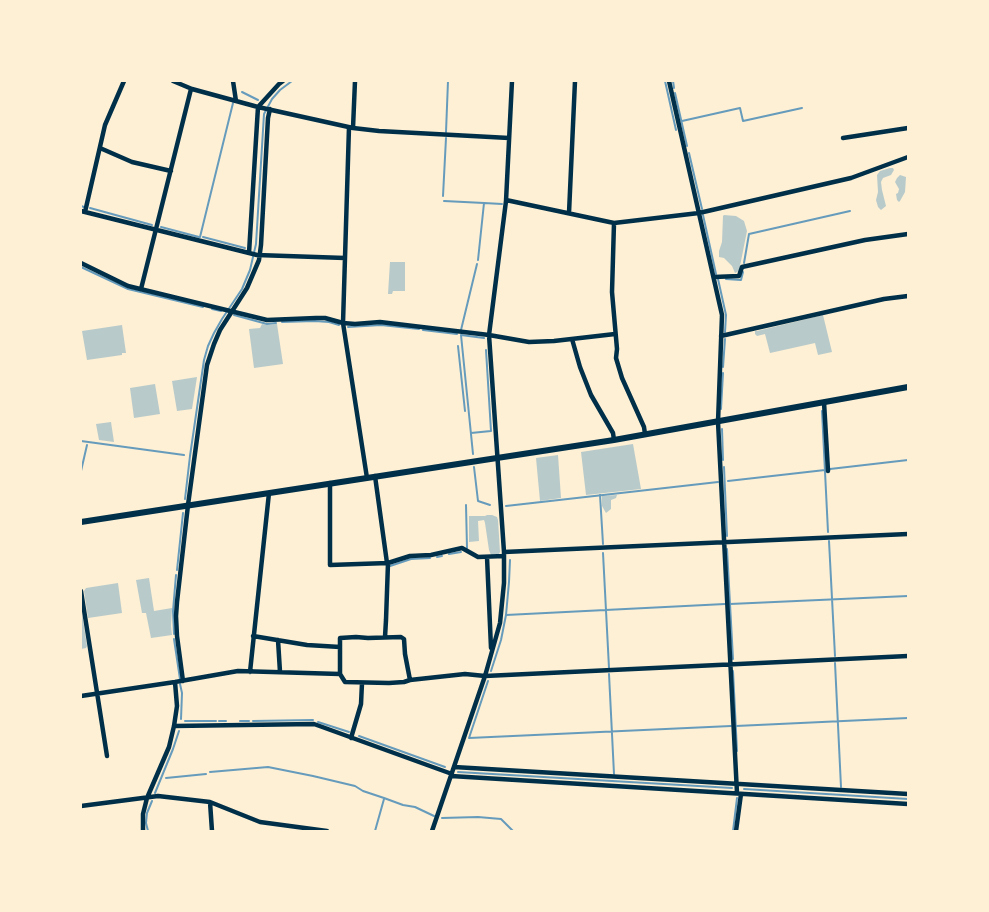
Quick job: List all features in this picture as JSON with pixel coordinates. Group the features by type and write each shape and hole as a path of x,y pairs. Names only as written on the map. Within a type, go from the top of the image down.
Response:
{"main road":[{"path":"81,522 614,440 908,387"}],"street":[{"path":"124,81 105,125 83,211 254,254 345,258"},
{"path":"173,81 192,89 258,107 351,127 396,132 509,138"},
{"path":"233,81 236,101"},
{"path":"183,681 176,616 188,505 207,365 229,311 247,288 259,260 254,254 258,107 278,84 283,81"},
{"path":"355,81 351,127 343,323 367,478"},
{"path":"432,831 486,676 500,623 504,583 504,554 489,335 506,200 512,81"},
{"path":"569,213 575,81"},
{"path":"669,81 722,316 718,422 736,784 739,794 736,831"},
{"path":"141,289 192,89"},
{"path":"254,254 261,245 270,109"},
{"path":"843,138 908,128"},
{"path":"100,148 132,162 171,171"},
{"path":"506,200 614,223 699,213 851,178 908,157"},
{"path":"614,223 612,292 617,349 616,358 622,378 644,427 645,434"},
{"path":"714,277 739,276 742,267 866,240 908,234"},
{"path":"81,263 128,286 267,320 325,318 355,324 380,322 489,335 529,342 616,334"},
{"path":"722,336 884,299 908,296"},
{"path":"572,339 591,395 614,440"},
{"path":"824,402 828,471"},
{"path":"375,476 388,564 385,638"},
{"path":"330,483 330,565 388,564 410,556 431,555 462,548 478,557 486,557 504,554 724,542 908,534"},
{"path":"250,672 269,493"},
{"path":"486,557 492,653"},
{"path":"81,591 107,756"},
{"path":"253,636 306,645 340,647"},
{"path":"410,680 404,639 401,637 368,638 356,636 340,638 340,674 345,682 362,683 396,683 464,674 486,676 908,656"},
{"path":"278,640 280,672"},
{"path":"81,696 238,671 340,674"},
{"path":"143,831 143,814 147,798 169,747 174,726 177,706 174,682"},
{"path":"352,738 361,704 362,683"},
{"path":"174,726 314,724 451,775 908,804"},
{"path":"454,767 908,794"},
{"path":"81,806 158,796 210,802 260,822 326,831"},
{"path":"210,802 212,831"}],"shaded area":[{"path":"890,168 894,170 891,175 883,178 881,182 886,206 881,210 876,200 878,192 877,175 880,171"},
{"path":"900,175 906,177 905,192 899,202 896,194 899,189 895,182"},
{"path":"724,215 736,216 744,221 747,231 739,271 735,273 732,266 724,258 719,257"},
{"path":"390,262 405,262 405,291 393,291 392,294 388,294"},
{"path":"823,315 832,352 818,355 815,343 770,353 765,334 757,336 755,334 755,331"},
{"path":"262,324 277,324 283,364 254,368 249,329 260,328"},
{"path":"122,325 126,353 87,360 82,331"},
{"path":"197,377 192,409 177,411 172,381"},
{"path":"155,384 160,414 134,418 130,388"},
{"path":"111,422 114,442 99,440 96,424"},
{"path":"633,444 641,489 586,495 581,452"},
{"path":"558,455 561,498 540,501 536,458"},
{"path":"617,495 616,498 611,500 611,509 606,513 602,506 602,496"},
{"path":"487,515 497,517 498,520 499,554 491,555 484,520 478,521 479,541 469,542 469,516"},
{"path":"149,578 154,611 172,608 172,635 151,638 146,613 142,613 136,580"},
{"path":"118,583 122,613 88,618 84,591 86,588"},
{"path":"81,606 87,646 81,649"}],"waterway":[{"path":"185,499 204,360 214,333 242,289 250,270 256,244 264,114 272,99 292,81"},
{"path":"446,132 448,81"},
{"path":"665,81 676,130"},
{"path":"673,81 674,88"},
{"path":"242,92 258,100"},
{"path":"675,93 687,146"},
{"path":"200,237 233,103"},
{"path":"682,121 740,108 743,121 802,108"},
{"path":"443,196 446,138"},
{"path":"689,153 702,209"},
{"path":"444,201 484,203"},
{"path":"478,260 484,203 502,204"},
{"path":"90,208 152,225"},
{"path":"744,263 749,234 850,211"},
{"path":"703,215 716,274"},
{"path":"161,227 199,237"},
{"path":"203,237 245,248"},
{"path":"461,330 477,264"},
{"path":"81,267 128,289 203,307"},
{"path":"726,279 741,280 743,272"},
{"path":"718,279 726,315 725,332"},
{"path":"212,309 221,311"},
{"path":"234,315 267,324 276,323"},
{"path":"282,322 315,321 339,325"},
{"path":"348,327 381,325 419,329"},
{"path":"423,330 457,334"},
{"path":"473,454 461,335 484,338"},
{"path":"723,367 725,339"},
{"path":"458,346 465,411"},
{"path":"471,433 491,431 486,350"},
{"path":"721,409 723,373"},
{"path":"822,411 828,532"},
{"path":"722,429 723,460"},
{"path":"81,441 184,455"},
{"path":"81,471 87,445"},
{"path":"830,469 908,460"},
{"path":"474,467 478,501 490,505"},
{"path":"724,467 727,536"},
{"path":"728,481 825,470"},
{"path":"506,506 718,482"},
{"path":"600,495 603,544"},
{"path":"466,505 467,548"},
{"path":"177,570 183,513"},
{"path":"829,541 835,656"},
{"path":"727,549 733,659"},
{"path":"449,554 461,552"},
{"path":"603,553 609,668"},
{"path":"437,557 442,556"},
{"path":"390,566 411,559 430,558"},
{"path":"491,671 501,640 506,615 510,560"},
{"path":"174,634 173,611 176,575"},
{"path":"730,604 908,596"},
{"path":"506,615 725,604"},
{"path":"174,639 180,679"},
{"path":"835,663 841,787"},
{"path":"733,671 737,751"},
{"path":"609,674 614,774"},
{"path":"488,681 469,738 731,726"},
{"path":"180,684 182,693 181,719"},
{"path":"736,726 908,718"},
{"path":"253,721 313,720"},
{"path":"185,721 216,721"},
{"path":"219,721 226,721"},
{"path":"240,721 249,721"},
{"path":"318,722 349,732"},
{"path":"155,793 179,731"},
{"path":"359,736 445,767"},
{"path":"210,772 268,767 355,786 363,791 403,805 415,807 434,816"},
{"path":"458,772 732,788"},
{"path":"166,778 206,774"},
{"path":"744,789 908,799"},
{"path":"733,831 737,798"},
{"path":"375,831 384,799"},
{"path":"148,831 146,823 147,813 152,801"},
{"path":"442,818 478,817 501,819 513,831"}]}
